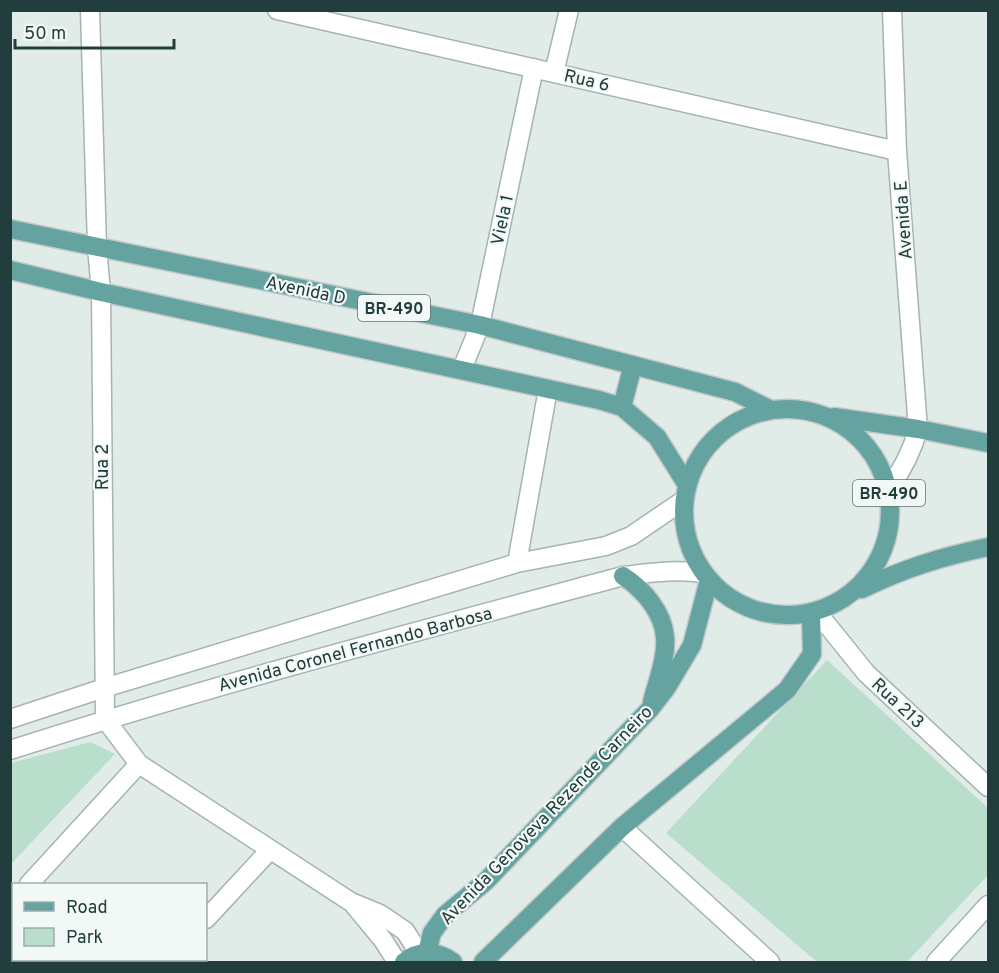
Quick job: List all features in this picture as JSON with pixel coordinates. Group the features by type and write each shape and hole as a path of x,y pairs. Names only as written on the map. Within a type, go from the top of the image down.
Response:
{"main road":[{"name":"Avenida D","path":"10,229 480,325 735,392 771,410"},
{"name":"BR-490","path":"10,270 101,292 462,369 622,407 657,437 685,492"},
{"path":"622,407 633,365"},
{"name":"BR-490","path":"988,443 918,429 771,410 748,416 727,428 710,443 696,462 685,492 686,534 691,550 706,577 739,603 774,615 814,612 909,568 947,556 988,548"},
{"name":"BR-490","path":"824,416 846,427 865,444 880,465 888,488 891,512 889,535 881,557 868,577 852,593"},
{"path":"623,576 637,587 652,605 660,619 665,637 664,651 650,709"},
{"name":"Avenida Genoveva Rezende Carneiro","path":"417,956 445,915 486,881 650,709 667,687 692,645 706,577"},
{"path":"483,963 622,827 787,690 812,654 814,612"},
{"path":"417,956 440,954 453,963"}],"street":[{"name":"Rua 2","path":"90,10 97,247 101,292 105,720"},
{"name":"Rua 6","path":"277,10 897,151"},
{"path":"554,73 569,10"},
{"name":"Avenida E","path":"892,10 897,151 918,429"},
{"name":"Viela 1","path":"462,369 480,325 534,69"},
{"path":"517,563 548,389"},
{"path":"888,488 904,469 914,447 918,429"},
{"name":"Avenida Coronel Fernando Barbosa","path":"10,719 104,688 517,563 606,546 631,536 685,492"},
{"name":"Avenida Coronel Fernando Barbosa","path":"10,750 304,661 623,576 686,570 706,577"},
{"name":"Rua 213","path":"814,612 866,673 988,787"},
{"path":"298,630 304,661"},
{"path":"105,720 140,764 351,902 380,914 405,932 417,956"},
{"path":"30,883 140,764"},
{"path":"622,827 770,963"},
{"path":"207,918 270,850"},
{"path":"351,902 383,940 397,963"},
{"path":"936,963 988,904"}],"green space":[{"path":"827,660 988,808 988,875 907,962 817,962 666,833"},
{"path":"90,742 115,754 11,864 11,763"}]}
